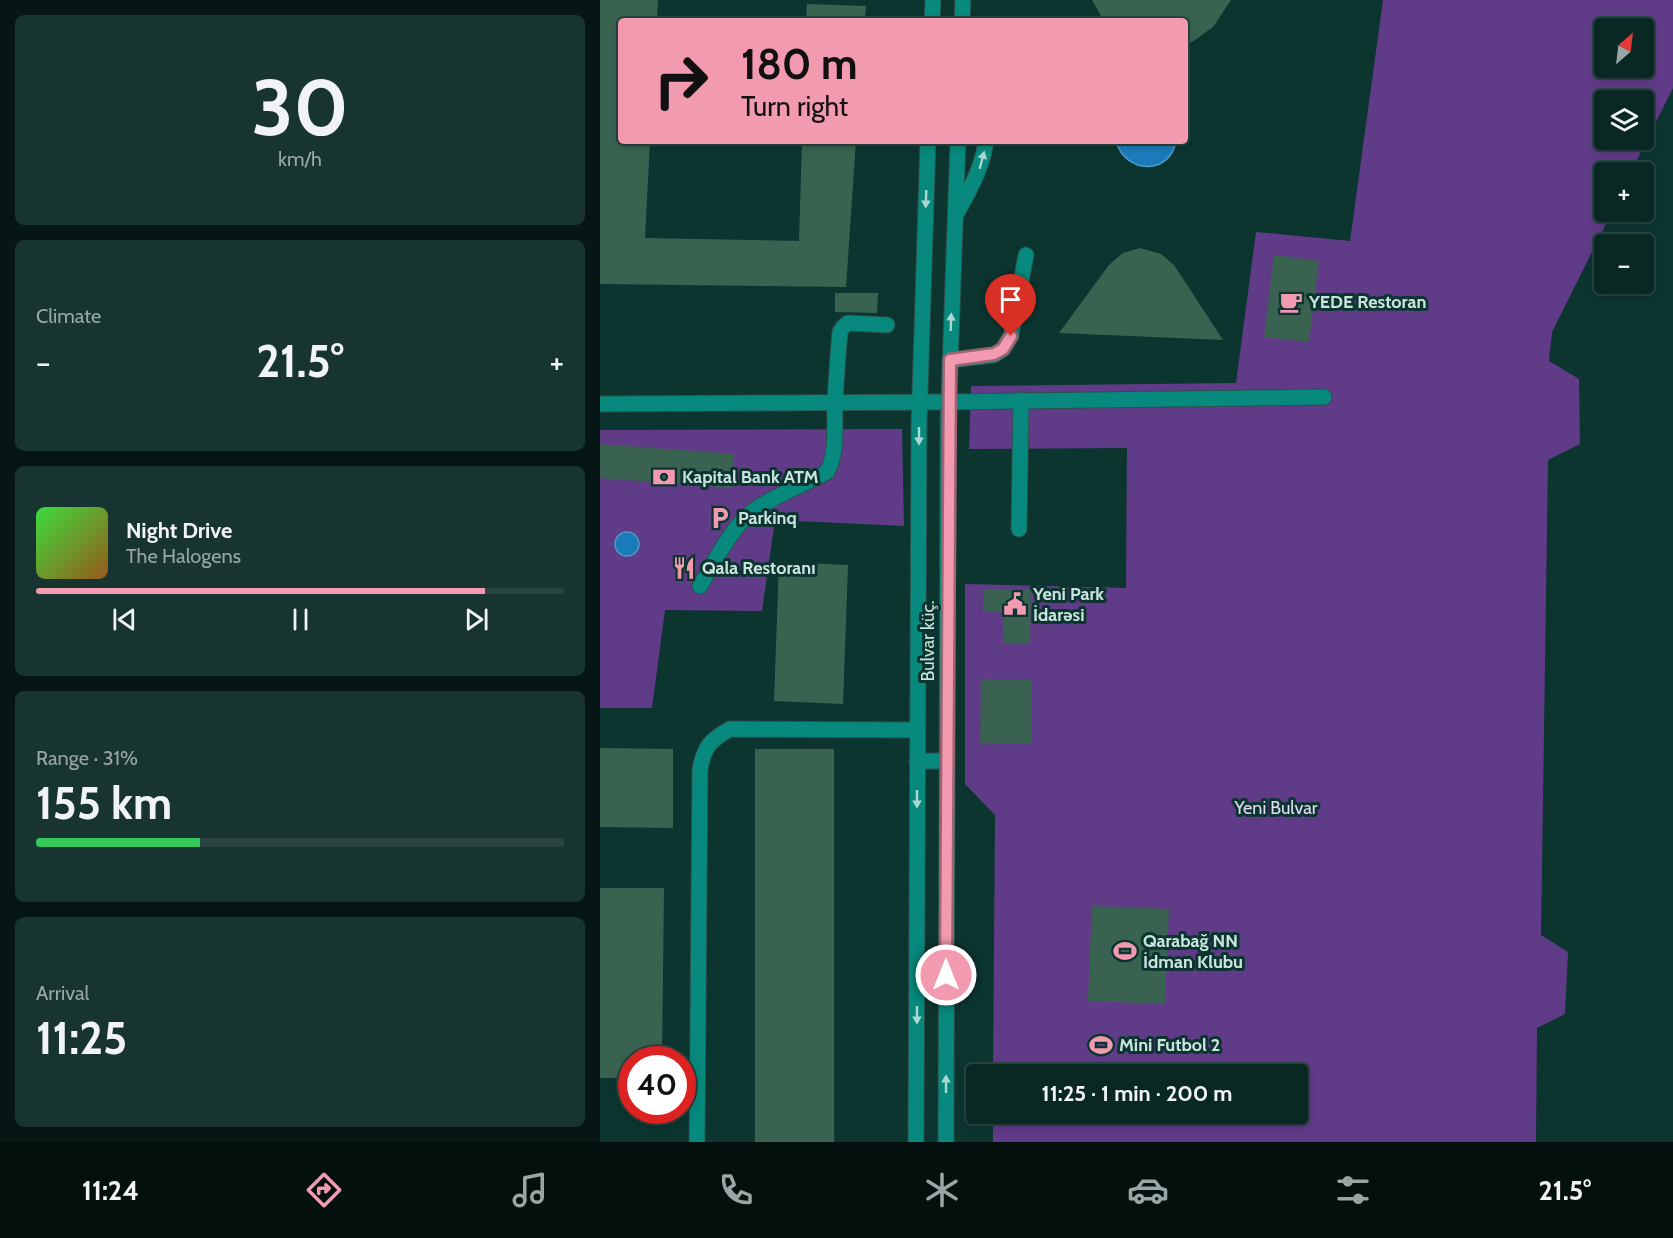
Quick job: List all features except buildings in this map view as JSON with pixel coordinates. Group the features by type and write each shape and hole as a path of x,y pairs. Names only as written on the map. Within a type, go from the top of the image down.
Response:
{"street":[{"path":"932,18 933,0"},
{"path":"962,18 963,0"},
{"name":"Bulvar küç.","path":"916,1142 919,402 928,144"},
{"name":"Bulvar küç.","path":"946,1142 949,402 958,144"},
{"path":"955,216 977,177 986,144"},
{"path":"950,360 994,354 1003,349 1011,336 1026,255"},
{"path":"700,586 746,516 828,472 834,453 840,332 848,323 887,325"},
{"path":"600,404 1324,397"},
{"path":"1019,529 1021,400"},
{"path":"697,1142 700,770 704,752 716,737 730,729 917,730"},
{"path":"917,761 947,761"}],"green space":[{"name":"Yeni Bulvar","path":"1383,0 1673,0 1673,88 1654,126 1654,90 1594,90 1594,150 1642,150 1636,162 1594,162 1594,222 1607,222 1601,234 1594,234 1594,248 1552,332 1549,361 1579,379 1580,444 1548,460 1541,935 1568,952 1565,1014 1537,1028 1536,1142 993,1142 993,1124 1308,1124 1308,1064 993,1064 995,815 965,784 965,584 1126,588 1127,448 969,449 971,386 1236,383 1256,232 1350,241"},
{"name":"Qala Restoranı","path":"902,429 904,526 775,520 762,611 665,610 652,708 600,708 600,430"}],"water":[{"path":"1117,144 1175,144 1172,152 1157,165 1137,165 1121,152"},
{"path":"627,532 636,535 639,544 636,553 627,556 618,553 615,544 618,535"}],"place":[{"name":"YEDE Restoran","path":"1291,302"},
{"name":"Kapital Bank ATM","path":"664,477"},
{"name":"Parkinq","path":"720,518"},
{"name":"Qala Restoranı","path":"684,568"},
{"name":"Yeni Park İdarəsi","path":"1015,604"},
{"name":"Qarabağ NN İdman Klubu","path":"1125,951"},
{"name":"Mini Futbol 2","path":"1101,1045"}],"route":[{"path":"946,975 950,360 994,354 1003,349 1011,336"}]}
